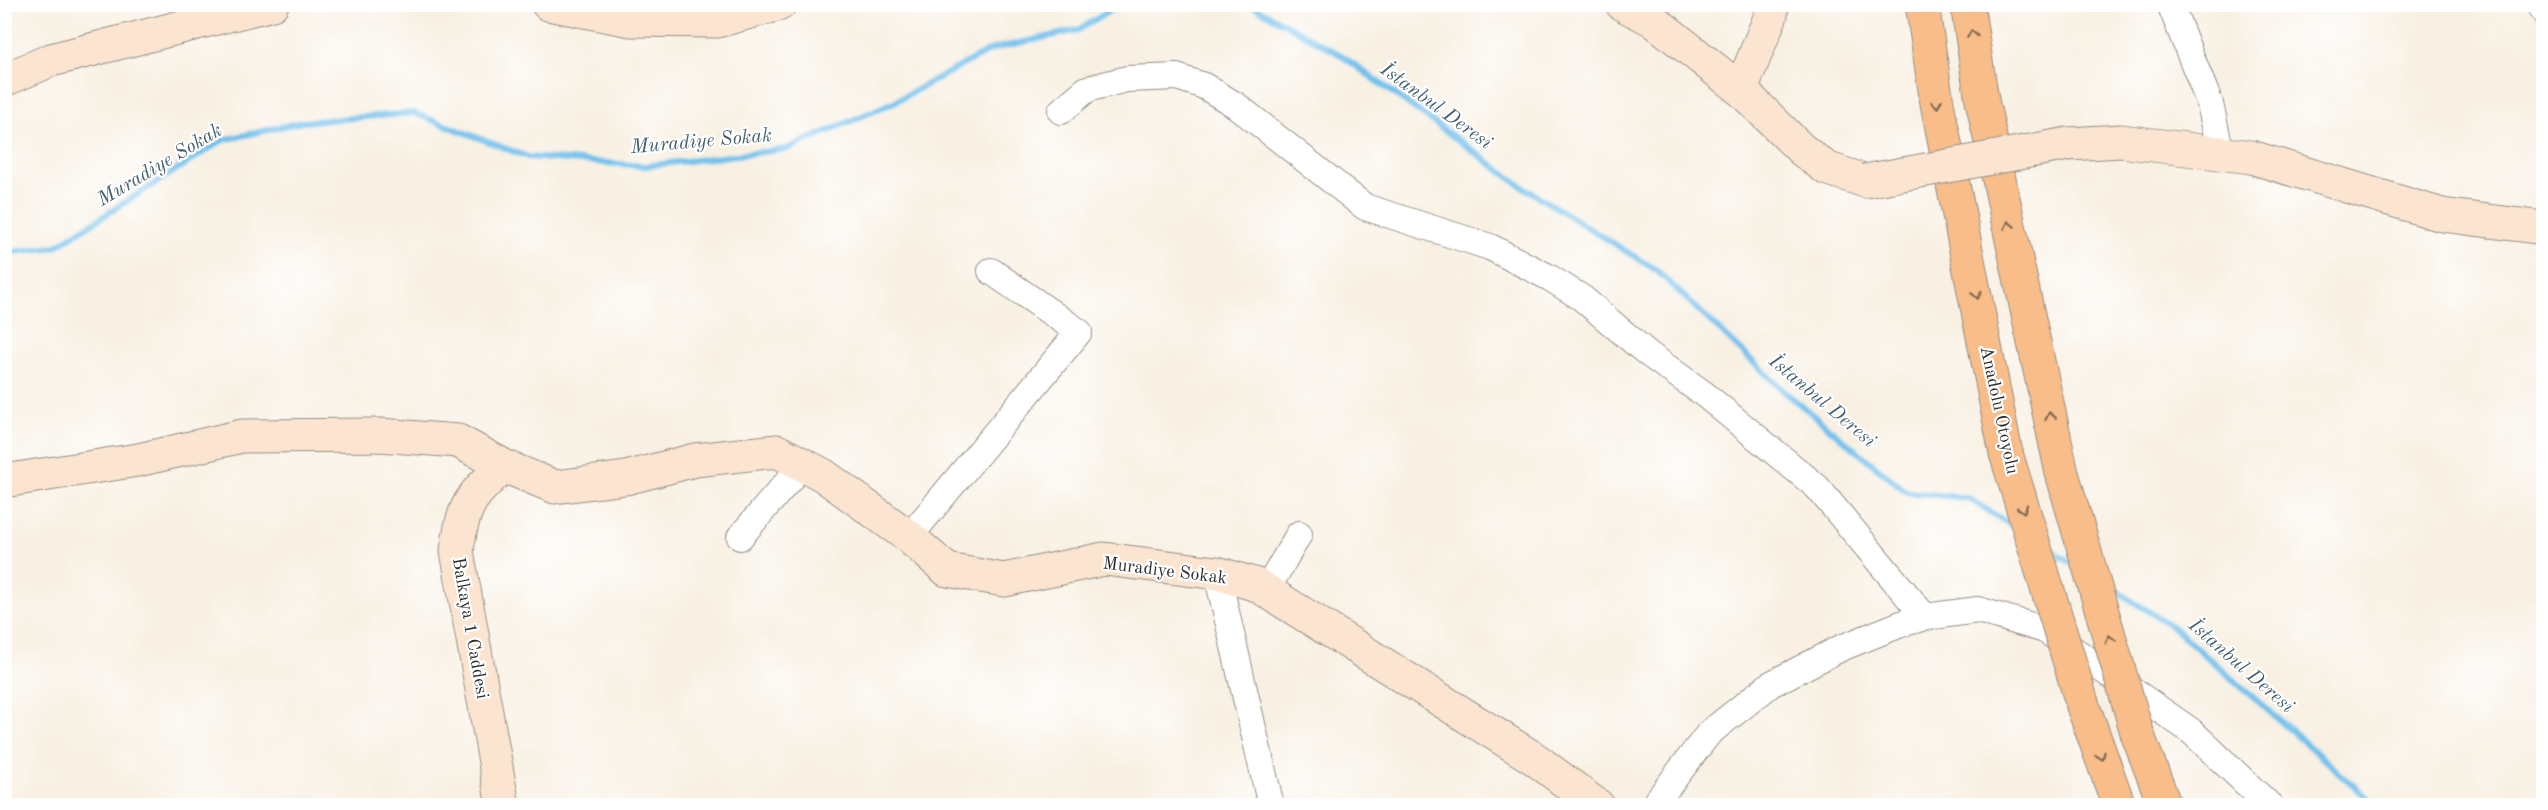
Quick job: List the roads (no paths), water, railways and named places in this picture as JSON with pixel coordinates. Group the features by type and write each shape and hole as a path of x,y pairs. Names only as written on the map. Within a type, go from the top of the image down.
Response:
{"highway":[{"name":"Anadolu Otoyolu","path":"1922,4 1937,103 2006,453 2083,706 2119,806"},
{"path":"1967,4 1982,100 2062,473 2138,736 2165,806"}],"street":[{"path":"4,80 51,60 272,4"},
{"path":"548,4 717,21 780,4"},
{"path":"1622,4 1653,20 1741,90 1801,149 1826,168 1865,181 2068,144 2121,141 2251,157 2442,215 2544,228"},
{"path":"1741,90 1771,15 1772,4"},
{"path":"2170,4 2210,104 2221,153"},
{"path":"2540,4 2544,12"},
{"path":"1061,111 1087,89 1127,79 1177,77 1204,86 1237,106 1365,207 1490,247 1550,278 1581,298 1647,353 1704,394 1817,487 1899,582 1925,617"},
{"path":"909,537 1079,332 991,271"},
{"name":"Muradiye Sokak","path":"4,481 138,460 242,436 380,435 458,441 504,466 555,486 626,478 695,460 777,451 823,475 909,537 946,570 1004,580 1104,559 1217,573 1257,585 1534,759 1598,806"},
{"path":"740,537 802,465"},
{"name":"Balkaya 1 Caddesi","path":"503,806 457,551 460,522 475,492 504,466"},
{"path":"1266,591 1299,534"},
{"path":"1217,573 1271,806"},
{"path":"1653,806 1709,733 1771,684 1841,648 1925,617 1978,609 2045,630 2191,731 2270,806"}],"waterway":[{"name":"Muradiye Sokak","path":"4,253 55,247 223,140 302,122 414,113 528,157 645,166 787,149 894,102 992,49 1078,30 1121,4"},
{"name":"İstanbul Deresi","path":"1249,4 1341,55 1520,185 1656,270 1785,392 1907,492 1968,498 2017,529"},
{"name":"İstanbul Deresi","path":"2049,549 2075,565"},
{"name":"İstanbul Deresi","path":"2107,585 2173,627 2377,806"}]}
